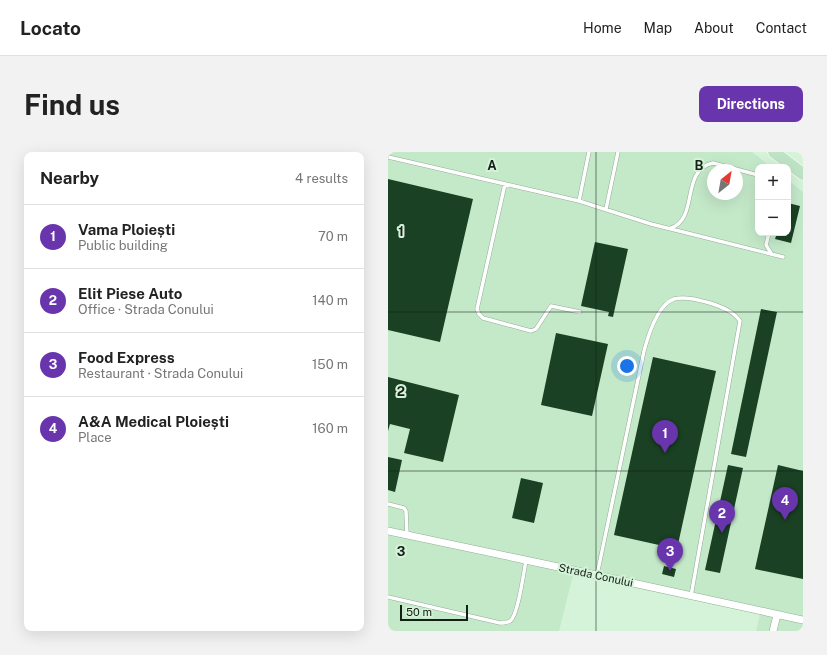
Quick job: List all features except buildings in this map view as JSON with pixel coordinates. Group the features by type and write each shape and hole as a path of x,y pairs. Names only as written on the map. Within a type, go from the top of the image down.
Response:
{"main road":[{"path":"774,152 803,174"}],"street":[{"name":"Strada Conului","path":"388,531 803,620"},
{"path":"773,631 777,615"}],"lane":[{"path":"579,201 589,152"},
{"path":"606,209 618,152"},
{"path":"388,157 579,201 670,228 783,257"},
{"path":"670,228 677,226 685,215 694,178 702,168 708,164 713,163 755,174"},
{"path":"505,184 477,310 479,314 483,318 534,331 551,306 580,312"},
{"path":"768,236 766,245 771,254"},
{"path":"597,575 649,333 662,308 673,300 693,298 727,309 736,315 740,321 692,596"},
{"path":"388,504 404,508 406,512 406,535"},
{"path":"388,598 500,623 506,623 510,621 516,612 526,560"}],"shaded area":[{"path":"388,152 752,152 767,164 755,164 755,236 791,236 791,182 803,192 803,631 756,631 760,614 573,575 559,631 388,631"}],"place":[{"name":"Vama Ploiești","path":"665,453"},
{"name":"A&A Medical Ploiești","path":"785,520"},
{"name":"Elit Piese Auto","path":"722,533"},
{"name":"Food Express","path":"670,571"}]}
